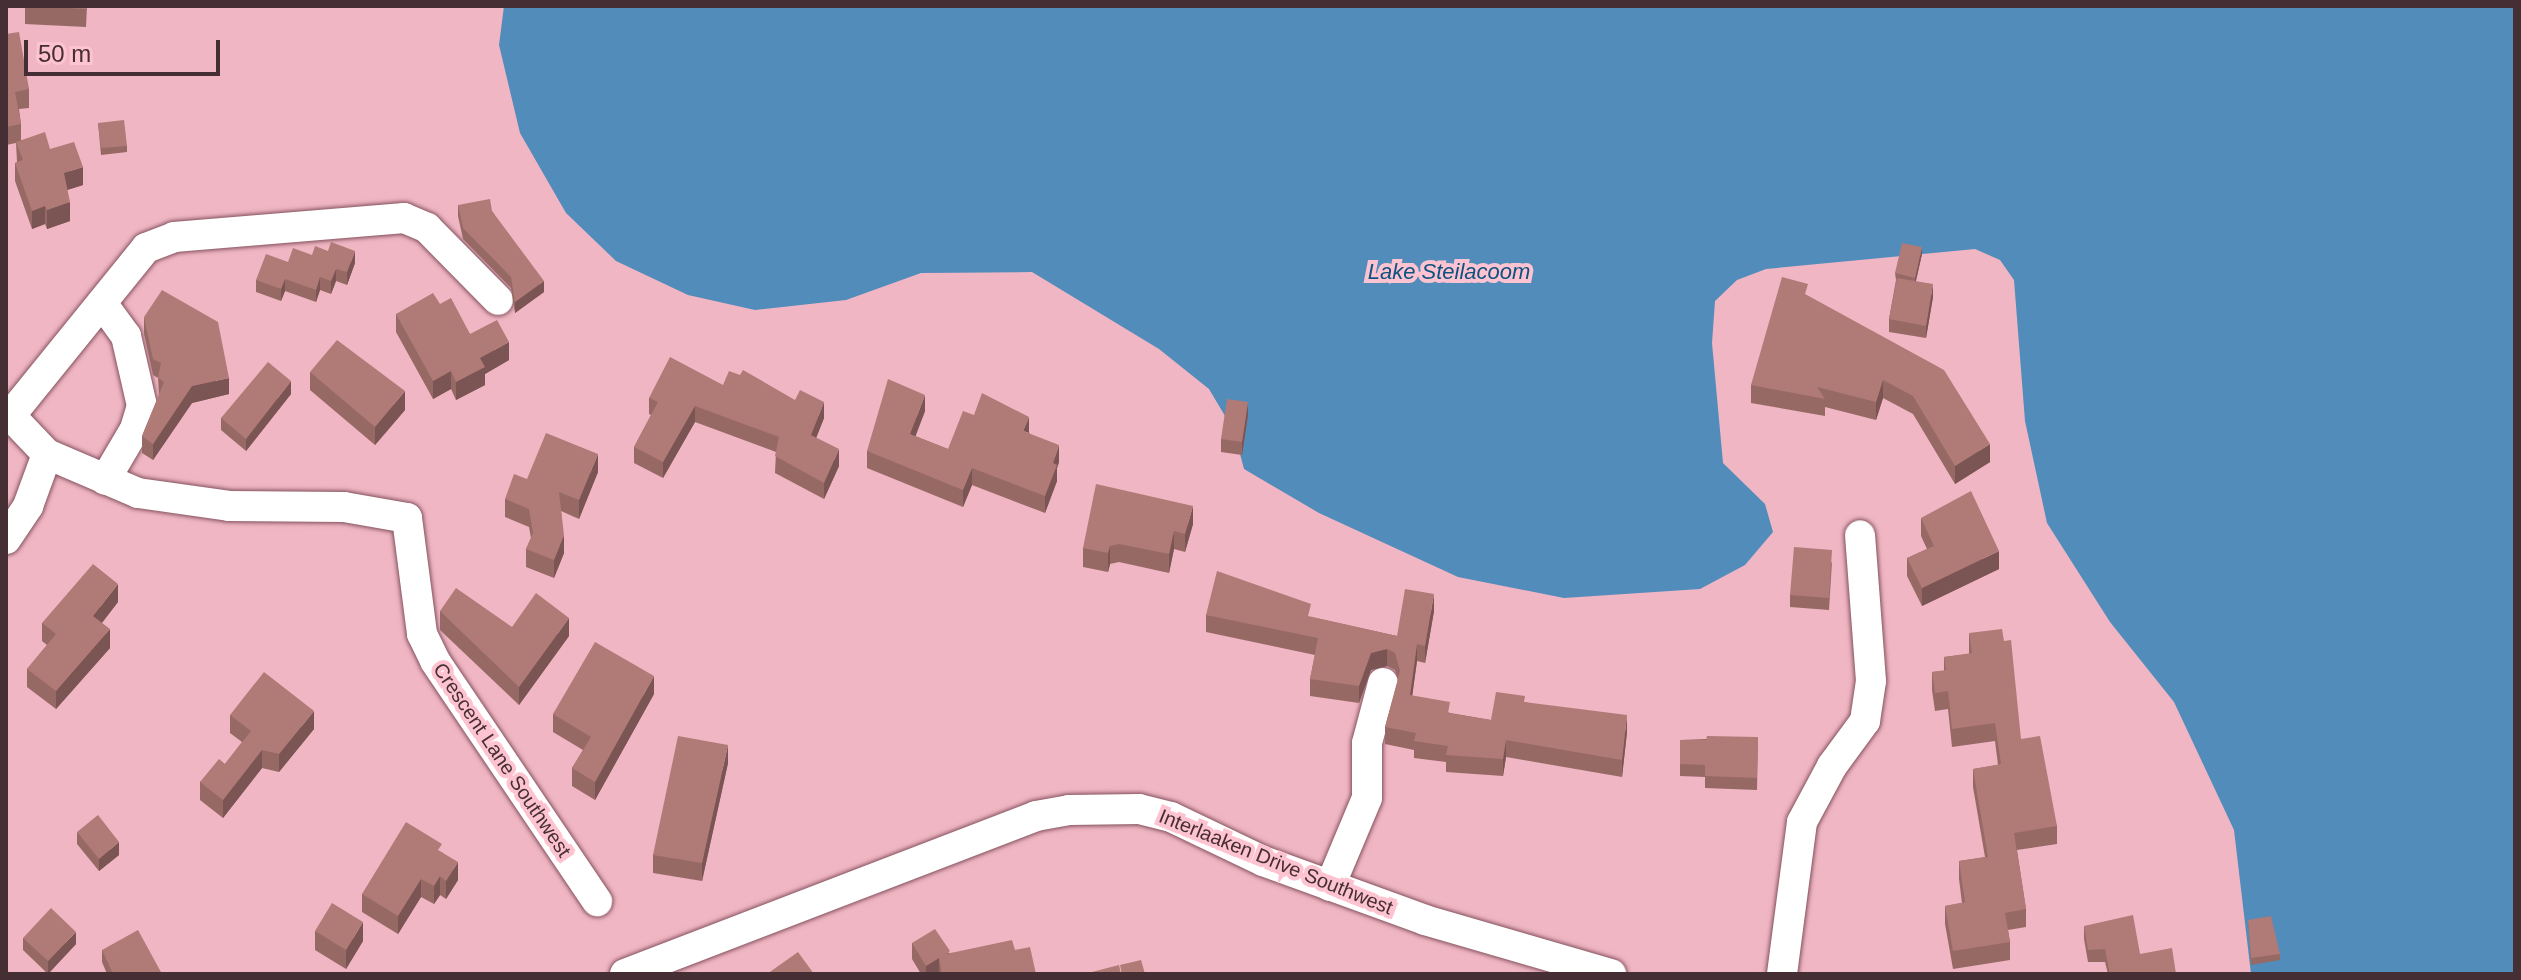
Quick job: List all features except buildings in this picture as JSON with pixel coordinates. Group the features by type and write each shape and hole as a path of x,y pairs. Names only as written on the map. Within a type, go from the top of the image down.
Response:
{"street":[{"path":"102,303 126,336 142,406 105,480 47,454 8,413 146,248 160,241 404,218 427,228 498,300"},
{"path":"6,539 28,506 47,454"},
{"name":"Crescent Lane Southwest","path":"105,480 162,498 229,506 344,507 407,518 422,634 435,661 597,901"},
{"path":"1782,974 1802,822 1832,766 1865,721 1871,681 1860,535"},
{"path":"1330,886 1367,798 1367,743 1383,683"},
{"name":"Interlaaken Drive Southwest","path":"625,974 1036,816 1069,810 1139,809 1171,817 1330,886 1425,920 1611,974"}],"water":[{"name":"Lake Steilacoom","path":"504,6 2515,6 2515,974 2251,974 2234,830 2174,702 2110,622 2047,523 2025,421 2014,280 2000,260 1975,249 1766,269 1737,280 1715,301 1712,343 1723,463 1765,504 1773,532 1745,565 1700,589 1564,598 1458,577 1319,513 1244,469 1234,431 1209,389 1159,349 1032,272 921,273 846,300 755,310 688,295 616,261 566,213 520,133 499,45"}]}
